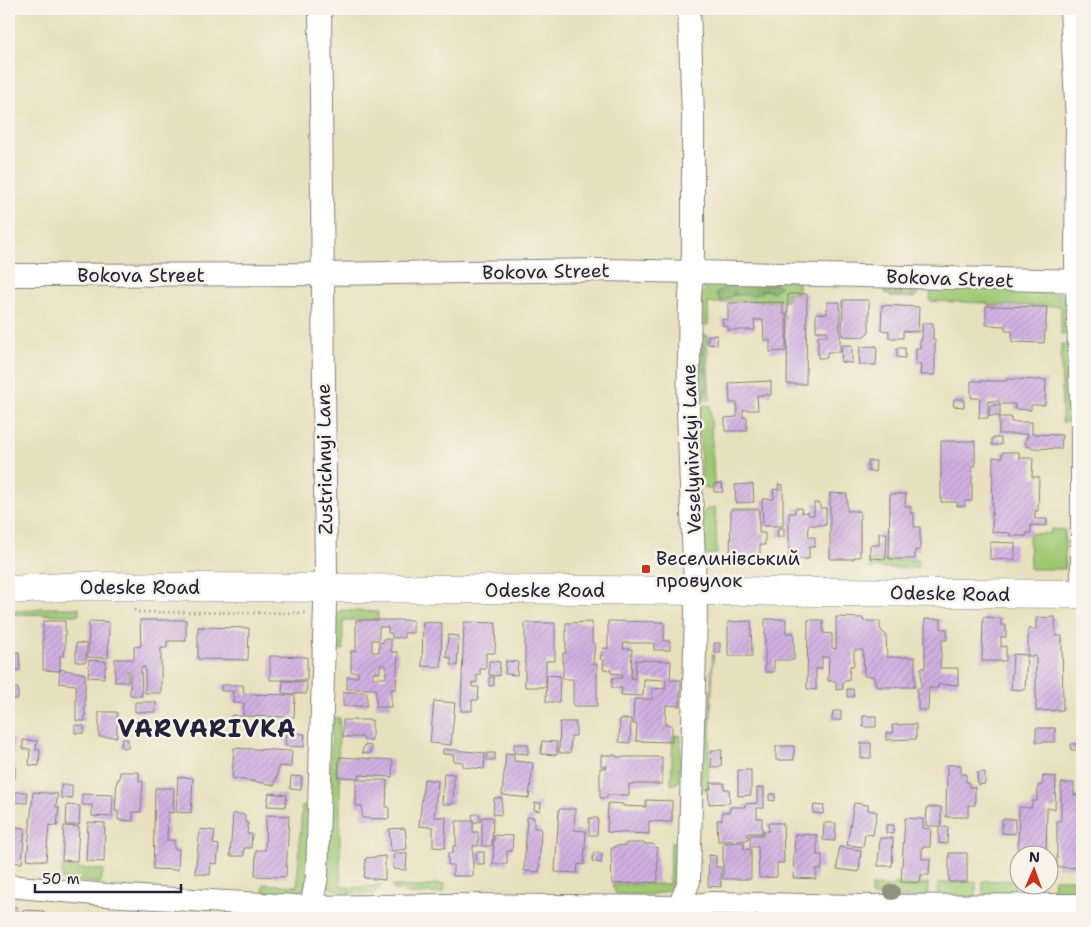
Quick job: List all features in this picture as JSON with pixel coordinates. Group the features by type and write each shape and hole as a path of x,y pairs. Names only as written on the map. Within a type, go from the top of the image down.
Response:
{"highway":[{"name":"Odeske Road","path":"9,590 83,586 1082,594"}],"street":[{"name":"Zustrichnyi Lane","path":"310,908 317,877 325,588 320,9"},
{"name":"Veselynivskyi Lane","path":"679,912 689,881 695,591 688,403 689,322 693,254 693,116 689,9"},
{"path":"1071,9 1076,120 1082,426 1082,594"},
{"name":"Bokova Street","path":"9,276 605,270 1079,281"},
{"path":"9,886 106,895 310,908 487,904 679,912 712,903 857,906 1082,905"}],"green space":[{"path":"798,280 798,293 787,293 787,301 727,301 726,303 708,303 708,325 697,324 702,294 715,281"},
{"path":"768,282 781,286 773,292 765,290 753,296 733,296 721,302 716,293 734,284"},
{"path":"886,283 917,286 919,293 914,298 892,297 885,293 883,288"},
{"path":"931,283 1049,289 1068,297 1072,335 1061,334 1061,306 988,305 988,303 930,301"},
{"path":"696,335 707,335 710,400 697,401"},
{"path":"703,344 708,385 707,391 703,396 699,389 696,350"},
{"path":"1061,344 1072,345 1074,421 1062,422"},
{"path":"710,405 713,489 702,486 698,406"},
{"path":"715,507 717,554 708,555 704,553 703,512"},
{"path":"1051,529 1065,530 1065,569 1030,569 1029,533 1050,534"},
{"path":"869,560 918,560 918,568 870,568"},
{"path":"39,608 79,608 79,615 9,614 9,611 36,610"},
{"path":"342,610 378,612 378,620 343,620 343,650 330,649 333,615"},
{"path":"713,654 708,789 700,789 704,720 710,716"},
{"path":"332,718 340,718 337,777 340,778 341,886 351,888 382,885 374,894 334,890 329,887 327,879"},
{"path":"673,735 681,736 679,782 671,785"},
{"path":"302,806 312,806 305,889 300,892 263,892 264,884 297,886"},
{"path":"671,842 678,845 678,873 672,887 666,891 649,895 616,894 612,884 669,884"},
{"path":"62,867 104,870 100,883 62,880"},
{"path":"1058,879 1082,879 1082,898 1052,899 1052,894 1058,894"},
{"path":"1008,880 1008,894 1015,894 1015,899 984,899 982,881"},
{"path":"976,882 976,900 938,900 938,883"},
{"path":"895,883 920,885 928,883 927,899 871,896 871,886 892,887"},
{"path":"445,884 444,893 409,894 404,891 394,890 392,886 422,887"},
{"path":"708,910 764,914 764,918 706,917 704,914"}],"building":[{"path":"788,294 807,294 806,384 787,384"},
{"path":"843,300 869,300 869,332 863,337 842,336"},
{"path":"783,302 783,314 786,314 786,351 770,352 770,340 764,340 763,320 754,320 755,330 728,330 728,326 723,326 722,319 728,320 728,303"},
{"path":"827,302 840,302 840,352 827,352 827,358 818,358 818,336 827,336 827,331 816,331 816,313 827,314"},
{"path":"882,305 919,307 918,332 903,331 903,338 889,338 889,331 881,330"},
{"path":"986,306 1047,307 1044,343 1012,342 1012,331 1005,331 1005,326 986,325"},
{"path":"922,323 933,323 935,375 920,375 921,364 916,364 916,348 920,348 920,340 922,340"},
{"path":"708,335 717,335 717,345 708,344"},
{"path":"842,345 852,345 852,363 841,362"},
{"path":"877,346 876,365 859,365 860,347"},
{"path":"897,348 905,348 905,358 897,357"},
{"path":"1007,379 1046,380 1045,405 1031,405 1031,410 1014,409 1015,404 999,404 999,401 988,401 988,418 979,418 980,398 971,398 971,381 1007,381"},
{"path":"771,381 771,395 757,395 758,410 743,410 743,417 747,417 747,431 725,431 725,418 737,417 737,403 730,403 729,383"},
{"path":"954,399 964,399 964,407 953,406"},
{"path":"990,405 1000,405 1000,416 989,416"},
{"path":"999,417 1011,417 1011,422 1032,422 1032,434 1062,435 1061,449 1026,447 1026,437 1028,437 1028,434 999,434"},
{"path":"992,438 1001,438 1001,445 992,445"},
{"path":"941,441 975,441 975,466 972,466 972,501 965,501 965,506 957,506 957,502 941,502"},
{"path":"1002,452 1019,452 1019,458 1033,458 1032,477 1039,477 1038,511 1035,511 1035,519 1047,519 1047,526 1031,525 1031,533 1027,533 1027,536 1010,536 1010,533 992,532 993,457 1002,458"},
{"path":"868,461 876,461 875,472 868,471"},
{"path":"722,483 723,492 714,492 714,484"},
{"path":"753,484 754,502 736,503 735,485"},
{"path":"778,484 783,485 783,526 763,526 762,499 774,499 773,489 779,490"},
{"path":"830,493 847,494 847,511 860,511 860,557 854,557 854,559 830,559"},
{"path":"890,494 906,494 905,506 911,507 910,513 914,513 914,527 920,527 920,550 915,550 915,559 889,559"},
{"path":"814,503 820,503 820,508 826,508 826,525 808,525 809,537 815,537 815,547 809,547 809,559 789,559 789,513 795,513 795,508 801,508 802,513 808,512 808,515 814,515"},
{"path":"731,509 759,509 759,533 765,533 765,545 760,545 760,560 730,559"},
{"path":"778,528 784,528 784,537 777,537"},
{"path":"879,533 887,533 886,559 870,558 870,545 879,545"},
{"path":"990,542 1015,543 1015,560 990,559"},
{"path":"836,617 863,618 863,621 880,621 880,629 886,635 887,657 915,657 915,687 877,687 873,676 864,676 863,650 854,650 854,666 850,666 849,681 843,681 843,689 836,690 836,681 828,681 829,657 822,657 822,669 816,668 816,690 807,689 808,620 823,620 823,633 832,634 832,648 836,649"},
{"path":"983,617 1001,618 1001,625 1006,625 1006,637 1001,637 1001,647 1006,646 1006,661 982,661"},
{"path":"1055,617 1056,636 1062,636 1063,710 1036,711 1036,656 1028,656 1028,629 1036,629 1036,618"},
{"path":"765,619 786,619 786,633 794,633 794,660 774,660 774,672 765,672"},
{"path":"925,619 941,619 941,629 947,629 947,640 942,640 940,668 958,668 958,685 938,684 938,688 929,688 928,710 918,710 917,688 921,688 921,668 925,668"},
{"path":"140,620 186,620 186,641 167,641 167,648 161,648 161,693 145,693 145,667 141,667 142,696 130,695 130,671 127,671 128,682 115,682 115,659 134,659 134,647 141,646"},
{"path":"356,620 413,620 413,633 404,633 404,638 392,638 392,633 388,633 388,627 379,627 379,640 372,640 372,652 379,652 379,642 383,643 383,639 391,639 391,652 398,652 396,689 391,689 391,707 376,707 376,689 347,689 347,677 358,677 358,672 351,672 351,651 356,651","holes":["380,665 386,665 386,678 373,678 373,672 380,673"]},
{"path":"43,621 65,621 65,649 64,656 60,656 60,671 43,670"},
{"path":"89,621 109,622 108,658 88,657"},
{"path":"608,621 664,622 664,641 670,641 670,650 654,650 654,643 624,643 623,649 632,649 631,678 635,679 636,660 671,661 670,680 681,680 680,706 666,705 665,725 672,725 672,742 636,741 637,724 633,724 634,699 652,699 652,688 665,689 666,680 644,679 643,696 621,695 622,688 612,688 612,678 622,678 622,674 611,673 611,670 603,669 604,660 600,659 603,648 608,649"},
{"path":"751,621 752,656 728,656 728,622"},
{"path":"423,622 442,623 441,667 422,666"},
{"path":"464,622 496,623 495,653 486,653 486,669 480,669 480,675 477,675 477,683 472,682 472,687 479,687 478,700 472,700 472,711 461,711"},
{"path":"592,622 592,643 595,643 593,664 597,664 597,706 573,706 573,679 563,679 563,653 566,653 566,623"},
{"path":"525,623 555,623 555,661 546,661 546,687 525,687"},
{"path":"198,627 249,628 248,660 198,659"},
{"path":"448,635 459,636 457,666 451,665 451,658 446,657"},
{"path":"76,643 87,644 86,662 76,662"},
{"path":"714,643 720,643 720,653 714,653"},
{"path":"9,652 19,652 20,670 9,671"},
{"path":"1013,654 1027,655 1025,690 1011,689"},
{"path":"270,656 307,657 307,680 270,680"},
{"path":"89,660 106,661 104,678 88,677"},
{"path":"489,661 500,662 499,676 489,675"},
{"path":"506,661 518,662 517,675 505,674"},
{"path":"60,669 85,674 85,721 76,721 76,685 59,683"},
{"path":"547,675 560,676 559,702 546,702"},
{"path":"489,677 494,677 494,685 489,686"},
{"path":"283,681 307,682 306,694 282,693"},
{"path":"221,685 243,685 244,694 295,695 294,717 243,716 244,703 233,703 233,691 221,691"},
{"path":"9,688 18,688 18,699 9,699"},
{"path":"847,689 853,689 854,697 847,697"},
{"path":"343,692 367,692 367,706 343,706"},
{"path":"434,701 455,703 451,745 430,743"},
{"path":"135,702 156,702 156,712 135,712"},
{"path":"833,711 841,711 841,720 832,720"},
{"path":"99,712 117,712 117,737 99,737"},
{"path":"232,715 244,717 243,722 231,719"},
{"path":"863,716 876,716 876,727 863,727"},
{"path":"620,719 631,719 630,743 619,742"},
{"path":"343,720 372,720 372,740 363,740 363,737 343,737"},
{"path":"560,722 576,722 576,736 571,736 570,753 559,753"},
{"path":"916,724 916,739 886,740 886,733 893,733 892,725"},
{"path":"75,725 84,726 84,733 75,733"},
{"path":"1036,728 1055,728 1055,742 1036,742"},
{"path":"286,733 305,734 304,747 285,746"},
{"path":"9,739 14,739 13,754 9,754"},
{"path":"122,739 128,739 128,748 121,747"},
{"path":"23,740 37,741 36,750 40,750 39,766 29,765 30,749 23,749"},
{"path":"542,741 557,742 557,755 541,754"},
{"path":"861,743 871,743 871,758 861,758"},
{"path":"514,744 528,744 528,754 514,753"},
{"path":"1071,744 1078,744 1078,750 1071,750"},
{"path":"364,745 371,746 370,754 362,753"},
{"path":"776,746 794,746 794,760 776,760"},
{"path":"234,748 292,751 291,767 279,766 275,785 232,778"},
{"path":"443,749 485,753 484,769 463,767 463,762 453,761 454,755 443,754"},
{"path":"712,750 722,750 721,767 711,767"},
{"path":"487,753 495,753 495,760 487,760"},
{"path":"506,753 514,754 514,761 533,763 529,798 502,795"},
{"path":"601,755 616,755 616,757 662,757 662,784 629,784 629,795 607,795 607,798 600,798 600,768 607,768 607,766 601,766"},
{"path":"339,757 393,760 392,777 359,775 359,778 338,777"},
{"path":"10,765 15,766 15,778 9,777"},
{"path":"947,765 961,765 961,774 966,774 966,782 969,782 969,787 975,787 975,805 968,805 968,817 946,817"},
{"path":"738,770 751,770 751,795 738,796"},
{"path":"120,772 139,772 139,781 143,781 141,812 133,812 133,821 118,820 118,811 115,811 117,780 119,780"},
{"path":"985,772 985,784 978,785 977,773"},
{"path":"444,773 454,774 453,804 442,804"},
{"path":"291,776 302,777 301,790 290,789"},
{"path":"1043,776 1056,777 1055,809 1047,808 1046,844 1018,844 1019,807 1032,808 1032,801 1037,801 1038,786 1042,785"},
{"path":"178,777 193,778 191,813 176,812"},
{"path":"424,779 438,781 434,817 446,817 445,848 433,847 433,827 419,826"},
{"path":"356,780 387,780 386,807 389,807 389,819 362,818 362,806 356,806"},
{"path":"710,783 724,783 724,789 729,789 730,803 709,804 708,789 711,789"},
{"path":"1061,783 1074,783 1074,795 1078,795 1078,819 1082,819 1082,868 1058,867 1057,821 1061,821"},
{"path":"61,785 72,785 72,799 61,798"},
{"path":"764,787 764,808 757,808 757,818 762,818 762,833 748,833 748,840 718,841 717,820 722,820 722,812 730,812 730,807 745,807 745,804 757,803 757,788"},
{"path":"155,788 174,788 173,813 168,812 167,840 174,840 174,849 179,849 178,870 153,869"},
{"path":"9,792 27,792 27,803 9,802"},
{"path":"33,792 58,794 56,807 59,807 57,826 49,825 46,861 27,859"},
{"path":"269,793 287,795 285,807 267,806"},
{"path":"82,794 113,795 112,817 92,816 92,805 82,805"},
{"path":"769,794 775,794 775,801 769,800"},
{"path":"494,798 502,798 501,815 493,814"},
{"path":"646,800 672,801 672,822 649,821 649,834 607,832 608,803 646,807"},
{"path":"535,803 541,803 540,811 534,810"},
{"path":"854,803 868,805 868,810 877,812 873,835 865,834 863,847 847,845"},
{"path":"67,805 80,806 79,825 66,825"},
{"path":"814,805 824,806 823,814 813,813"},
{"path":"927,807 941,807 941,826 926,826"},
{"path":"559,809 575,809 574,830 586,831 584,865 578,864 577,873 555,872"},
{"path":"233,813 245,815 245,822 248,823 247,834 252,834 251,848 244,848 244,856 230,856"},
{"path":"479,813 481,821 474,823 472,815"},
{"path":"266,815 289,816 286,877 255,876 256,850 265,850"},
{"path":"482,817 493,817 492,846 482,846"},
{"path":"527,817 534,817 534,828 541,828 539,872 524,871"},
{"path":"589,818 598,818 597,835 589,835"},
{"path":"905,818 923,819 923,828 931,829 930,847 922,847 922,859 930,859 929,875 921,875 920,883 901,882"},
{"path":"1002,819 1015,819 1015,834 1002,833"},
{"path":"456,821 473,821 473,832 478,832 478,846 473,846 473,876 453,876 453,865 448,865 448,853 453,853 453,846 456,846"},
{"path":"88,822 105,823 104,862 86,861"},
{"path":"768,823 783,823 784,863 777,863 777,877 759,878 758,847 750,847 750,835 763,835 763,831 769,831"},
{"path":"824,823 836,823 835,841 823,840"},
{"path":"886,825 894,825 893,834 886,833"},
{"path":"9,826 25,828 22,863 9,862"},
{"path":"64,826 79,827 77,861 62,860"},
{"path":"939,827 948,827 947,844 939,843"},
{"path":"405,828 407,849 391,851 389,829"},
{"path":"200,829 215,831 213,844 219,845 217,864 211,863 210,875 195,873"},
{"path":"795,834 817,835 817,855 822,855 822,869 816,869 816,879 793,878"},
{"path":"494,835 513,836 512,851 507,851 507,864 493,864"},
{"path":"880,838 893,838 892,866 878,866"},
{"path":"744,842 744,849 751,849 751,879 723,879 723,843"},
{"path":"626,843 653,844 657,848 658,882 612,884 611,849 616,846 626,845"},
{"path":"839,847 861,850 859,872 837,869"},
{"path":"476,852 484,852 484,864 477,864"},
{"path":"594,852 602,854 601,863 592,861"},
{"path":"394,853 407,853 406,870 393,869"},
{"path":"949,853 967,853 967,882 949,882"},
{"path":"709,855 716,856 716,867 721,867 721,887 708,886"},
{"path":"385,856 385,880 364,878 366,858"},
{"path":"9,906 17,907 16,918 9,918"},
{"path":"23,910 44,911 43,918 23,918"}],"place":[{"name":"Веселинівський провулок","path":"646,569"}],"district":[{"name":"VARVARIVKA","path":"207,729"}]}
